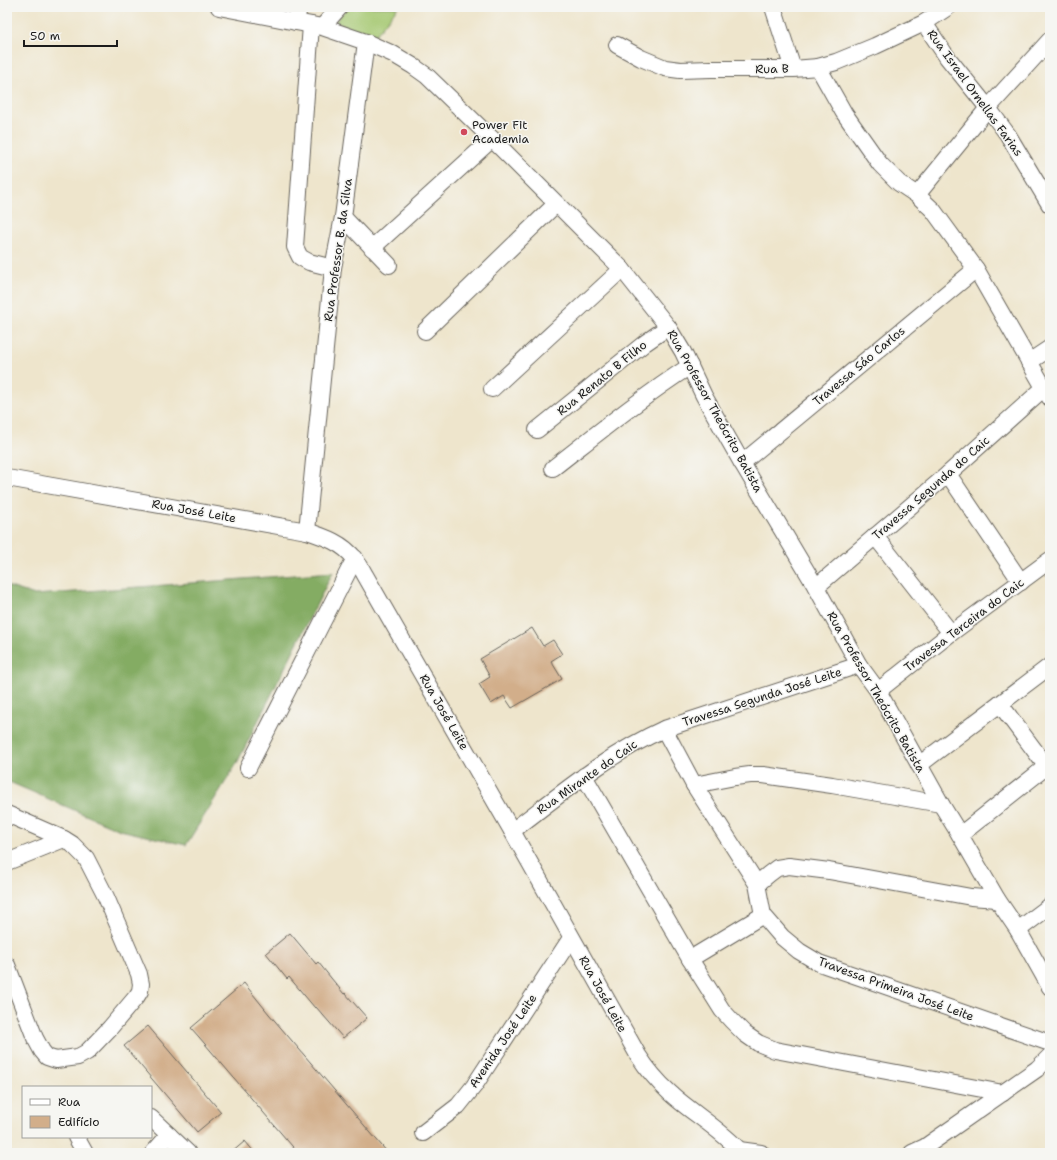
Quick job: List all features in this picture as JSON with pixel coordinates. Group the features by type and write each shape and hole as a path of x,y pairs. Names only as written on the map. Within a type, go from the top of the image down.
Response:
{"street":[{"name":"Rua Professor Theócrito Batista","path":"219,7 307,20 366,42 393,54 427,76 622,270 668,327 690,366 704,396 742,463 816,587 860,665 878,691 941,804 997,899 1018,930 1050,986"},
{"path":"333,268 309,262 300,257 295,247 307,20 340,7"},
{"path":"773,7 793,69"},
{"name":"Rua B","path":"617,45 653,64 665,68 680,70 793,69 818,67 836,62 875,46 934,13"},
{"name":"Rua Israel Ornellas Farias","path":"934,13 946,57 1008,135 1050,205"},
{"path":"917,195 988,108 1050,40"},
{"name":"Rua Professor B. da Silva","path":"307,531 333,268 343,217 366,42"},
{"path":"818,67 844,113 880,164 899,183 917,195 933,210 976,269 1047,393"},
{"path":"372,248 492,139"},
{"path":"425,331 556,204"},
{"path":"343,217 389,265"},
{"name":"Travessa Sáo Carlos","path":"742,463 976,269"},
{"path":"492,390 622,270"},
{"name":"Rua Renato B Filho","path":"538,430 645,343 668,327"},
{"path":"1029,362 1050,348"},
{"path":"553,468 612,422 690,366"},
{"name":"Travessa Segunda do Caic","path":"816,587 948,474 1047,393"},
{"path":"948,474 1021,582"},
{"name":"Rua José Leite","path":"7,478 307,531 336,542 355,558 512,831 634,1049 651,1073 669,1093 712,1125 740,1152"},
{"path":"875,536 951,633"},
{"path":"248,768 355,558"},
{"name":"Travessa Terceira do Caic","path":"878,691 951,633 1050,560"},
{"name":"Travessa Segunda José Leite","path":"664,729 860,665"},
{"path":"919,765 1050,666"},
{"path":"960,835 1037,774 1044,765 1000,704"},
{"name":"Rua Mirante do Caic","path":"512,831 584,776 615,755 643,738 664,729"},
{"name":"Travessa Primeira José Leite","path":"664,729 694,785 757,884 763,915 782,937 799,951 819,963 1050,1043"},
{"path":"694,785 735,777 763,775 832,785 941,804"},
{"path":"584,776 690,959 722,1010 746,1034 758,1043 776,1050 1003,1093"},
{"path":"7,814 64,839 72,844 86,858 106,897 140,974 140,991 132,1003 87,1052 78,1057 56,1060 47,1057 35,1038 7,965"},
{"path":"7,862 64,839"},
{"path":"757,884 777,868 789,866 829,871 971,897 997,899"},
{"path":"1018,930 1050,906"},
{"path":"690,959 763,915"},
{"name":"Avenida José Leite","path":"423,1133 458,1106 474,1086 571,938"},
{"path":"912,1153 925,1147 1003,1093 1037,1068 1050,1056"},
{"path":"152,1119 188,1153"},
{"path":"153,1153 169,1135"},
{"path":"77,1138 85,1153"},
{"path":"740,1152 761,1153"}],"green space":[{"path":"348,7 398,7 374,37 335,22"},
{"path":"333,572 236,765 186,845 120,830 7,781 7,586 35,595"}],"building":[{"path":"532,628 543,646 553,640 562,654 551,661 562,679 512,708 504,696 491,704 479,684 490,677 480,659"},
{"path":"290,933 316,964 318,962 344,994 345,993 367,1018 343,1038 289,977 287,979 266,953"},
{"path":"244,983 388,1153 298,1153 191,1028"},
{"path":"148,1026 221,1112 197,1132 124,1046"},
{"path":"245,1141 255,1153 231,1153"}],"place":[{"name":"Power Fit Academia","path":"464,132"}]}
